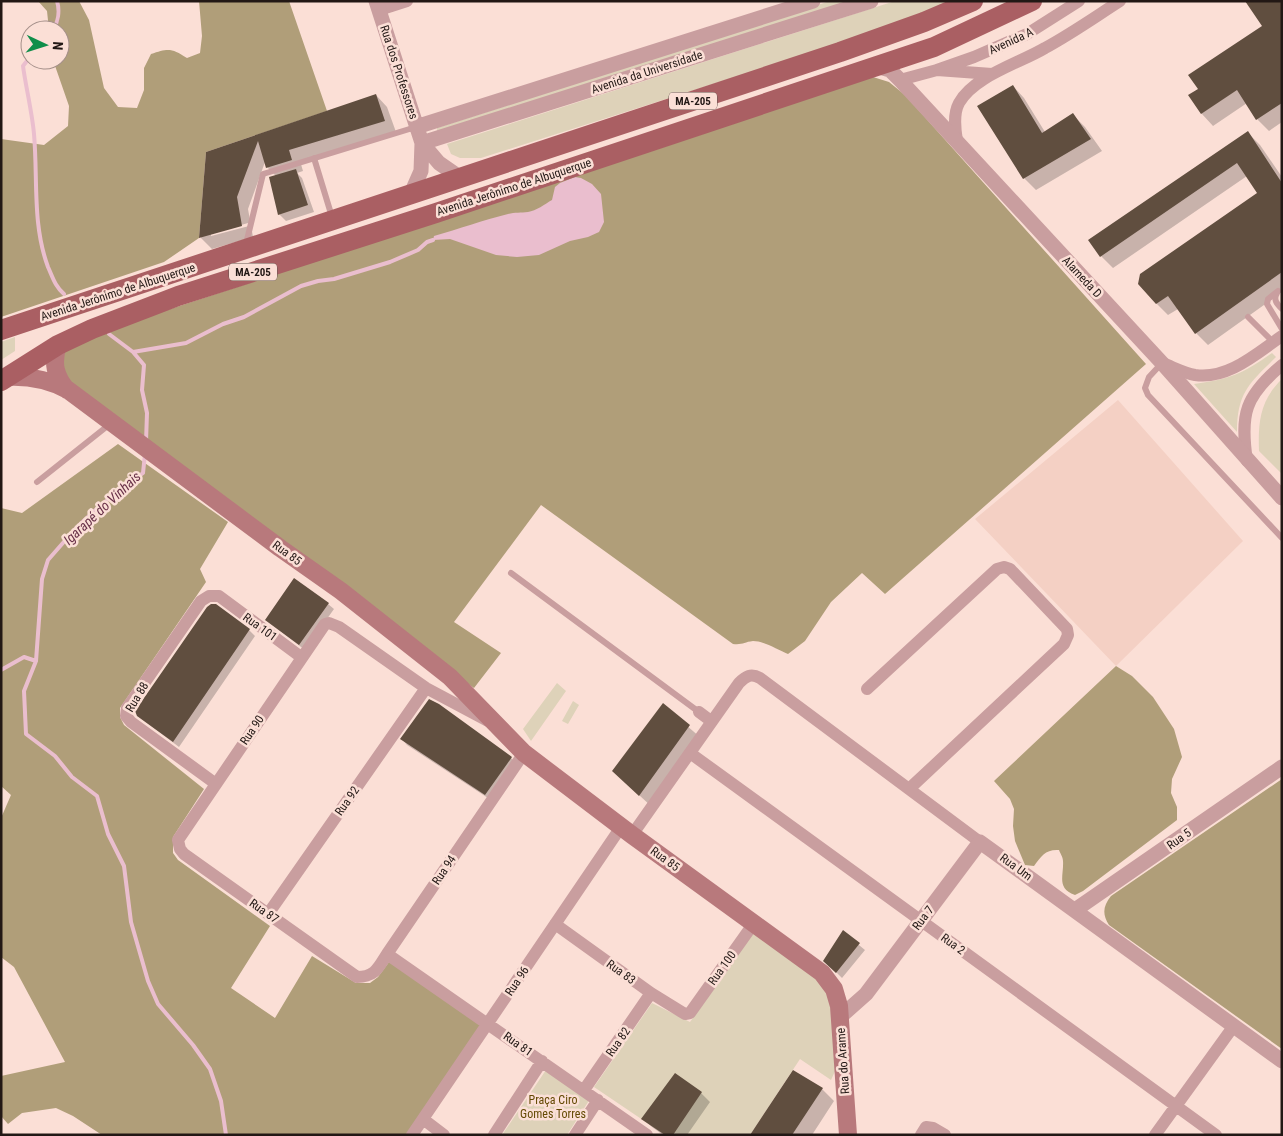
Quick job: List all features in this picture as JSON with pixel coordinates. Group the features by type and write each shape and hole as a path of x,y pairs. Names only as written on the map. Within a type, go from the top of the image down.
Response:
{"main road":[{"name":"Avenida Jerônimo de Albuquerque","path":"1,330 840,52 924,22 973,1"},
{"name":"Avenida Jerônimo de Albuquerque","path":"5,379 58,345 92,328 178,296 436,213 934,47 1032,1"},
{"name":"Rua 85","path":"58,345 55,355 55,370 61,383 68,390 341,591 430,661 461,688 524,753 627,831 822,973 834,989"},
{"name":"Rua 85","path":"5,379 33,377 51,382 68,390"},
{"name":"Rua do Arame","path":"834,989 840,1017 848,1135"}],"street":[{"path":"378,6 406,1"},
{"name":"Avenida da Universidade","path":"416,127 813,1"},
{"name":"Avenida A","path":"900,80 974,57 1027,34 1079,1"},
{"name":"Avenida A","path":"956,141 955,121 958,105 967,93 992,74 1044,49 1120,1"},
{"name":"Avenida da Universidade","path":"422,143 866,2"},
{"name":"Rua dos Professores","path":"378,6 422,143 439,164 462,178"},
{"name":"Alameda D","path":"876,66 890,70 900,80 1162,363 1282,498"},
{"name":"Avenida A","path":"937,70 992,74"},
{"name":"Rua dos Professores","path":"410,196 421,171 422,143"},
{"path":"1162,363 1196,375 1217,373 1237,367 1278,339"},
{"path":"1247,460 1244,421 1248,407 1259,387 1282,365"},
{"path":"867,690 1001,567 1010,569 1067,629 1068,635 1064,644 909,789"},
{"name":"Rua 88","path":"216,784 131,722 125,713 201,601 209,596 219,596"},
{"name":"Rua 101","path":"219,596 301,657"},
{"name":"Rua 85","path":"329,623 339,627 426,688 496,726"},
{"name":"Rua 90","path":"178,840 301,657 322,628 329,623"},
{"name":"Rua 96","path":"412,1135 555,924 690,753 739,683 750,675"},
{"name":"Rua Um","path":"750,675 760,678 980,842 1282,1061"},
{"name":"Rua 92","path":"268,914 426,688"},
{"path":"699,712 711,721"},
{"name":"Rua 94","path":"357,977 369,977 376,971 524,753"},
{"name":"Rua 2","path":"690,753 1216,1135"},
{"name":"Rua 5","path":"1075,910 1282,767"},
{"name":"Rua 87","path":"178,840 180,849 184,854 357,977"},
{"name":"Rua 7","path":"840,1017 866,994 980,842"},
{"name":"Rua 100","path":"690,1013 754,923"},
{"name":"Rua 83","path":"555,924 652,993 681,1012 690,1013"},
{"name":"Rua 81","path":"387,954 647,1135"},
{"path":"834,989 845,994 866,994"},
{"name":"Rua 82","path":"584,1090 652,993"},
{"path":"1155,1135 1233,1027"},
{"path":"494,1135 542,1061"},
{"path":"575,1135 598,1100"},
{"path":"423,1119 444,1135"},
{"path":"921,1135 926,1127 945,1135"}],"lane":[{"path":"244,250 263,174 416,127"},
{"path":"314,158 334,221"},
{"path":"1282,308 1276,303 1278,292 1268,299 1267,304 1282,330"},
{"path":"1248,317 1278,339"},
{"path":"1162,363 1149,377 1145,388 1148,395 1282,538"},
{"path":"37,482 111,423"},
{"path":"511,573 699,712"}],"shaded area":[{"path":"38,1 79,1 89,20 104,88 118,107 137,108 144,90 144,68 151,54 170,50 187,58 200,53 202,36 199,1 289,1 327,111 206,152 199,238 164,262 1,317 1,139 44,145 68,126 69,106 56,70 70,70 70,20 48,20 47,11"},
{"path":"873,77 889,82 905,95 1146,364 885,594 862,573 831,602 805,641 788,654 757,641 733,644 541,505 454,622 501,653 474,688 280,550 65,389 58,346"},
{"path":"575,177 592,184 601,194 604,222 599,232 588,237 570,241 539,255 517,257 496,255 450,239 433,240 434,236 489,219 511,213 534,210 552,200 555,187"},
{"path":"1118,400 1243,541 1116,666 975,519"},
{"path":"118,444 228,522 200,569 206,582 120,708 120,717 124,725 204,789 173,837 173,853 178,860 270,926 231,988 275,1018 312,956 356,983 370,983 378,977 389,962 483,1021 406,1135 102,1135 73,1116 56,1108 22,1113 8,1124 1,1116 1,1076 65,1062 14,967 1,957 1,818 11,795 1,786 1,508 22,513"},
{"path":"1116,666 1132,676 1153,697 1174,729 1182,757 1172,779 1171,793 1177,807 1177,820 1083,891 1075,895 1065,889 1063,885 1063,860 1059,850 1044,854 1034,866 1025,865 1015,841 1013,826 1014,809 1010,799 994,781"},
{"path":"1282,779 1282,1049 1109,925 1104,910 1111,896"}],"green space":[{"path":"830,1 852,1 437,131 437,128"},
{"path":"895,1 954,1 864,36 481,158 460,158 451,154 447,144"},
{"path":"15,337 15,351 1,360 1,342"},
{"path":"1272,353 1276,357 1252,382 1242,398 1239,407 1237,432 1194,384 1227,378 1252,366"},
{"path":"1282,379 1282,474 1259,451 1259,440 1260,421 1265,403"},
{"path":"557,683 566,691 531,741 523,729"},
{"path":"573,701 579,705 568,724 562,721"},
{"path":"756,929 819,976 830,999 836,1069 831,1080 800,1059 750,1135 665,1135 594,1087 652,1003 690,1022"},
{"name":"Praça Ciro Gomes Torres","path":"546,1070 590,1099 567,1135 502,1135"}],"building":[{"path":"1245,1 1282,1 1282,103 1256,120 1237,90 1201,114 1188,95 1198,89 1188,75 1262,26"},
{"path":"1013,85 1042,133 1073,113 1091,139 1023,179 977,106"},
{"path":"376,94 385,121 289,150 292,160 266,168 258,141 237,197 242,226 199,238 206,152"},
{"path":"1248,131 1282,183 1282,272 1195,334 1168,296 1156,304 1138,284 1140,274 1257,193 1237,163 1100,257 1088,240"},
{"path":"296,169 308,205 278,215 269,177"},
{"path":"294,578 329,603 299,645 265,620"},
{"path":"211,604 216,604 250,629 173,742 137,716 135,711 207,607"},
{"path":"429,699 439,704 512,757 485,795 400,739"},
{"path":"663,703 690,725 639,796 612,771"},
{"path":"843,930 860,943 836,973 823,961"},
{"path":"793,1070 823,1088 792,1135 750,1135"},
{"path":"675,1073 702,1092 673,1135 665,1135 641,1119"}],"waterway":[{"name":"Igarapé do Vinhais","path":"57,1 57,20"},
{"name":"Igarapé do Vinhais","path":"24,70 34,134 36,201 43,251 56,285 64,294"},
{"path":"133,352 186,343 223,324 244,317 301,286 334,279 390,262 418,250 427,242 433,240"},
{"name":"Igarapé do Vinhais","path":"109,334 133,352 144,365 142,390 147,413 146,442"},
{"name":"Igarapé do Vinhais","path":"145,454 143,473 102,504 76,528 48,560 42,579 36,661 24,691 26,734 55,756 72,777 97,796 108,834 124,866 131,922 148,981 158,1004 193,1045 210,1069 221,1101 226,1135"},
{"path":"1,670 24,657 36,661"}]}
